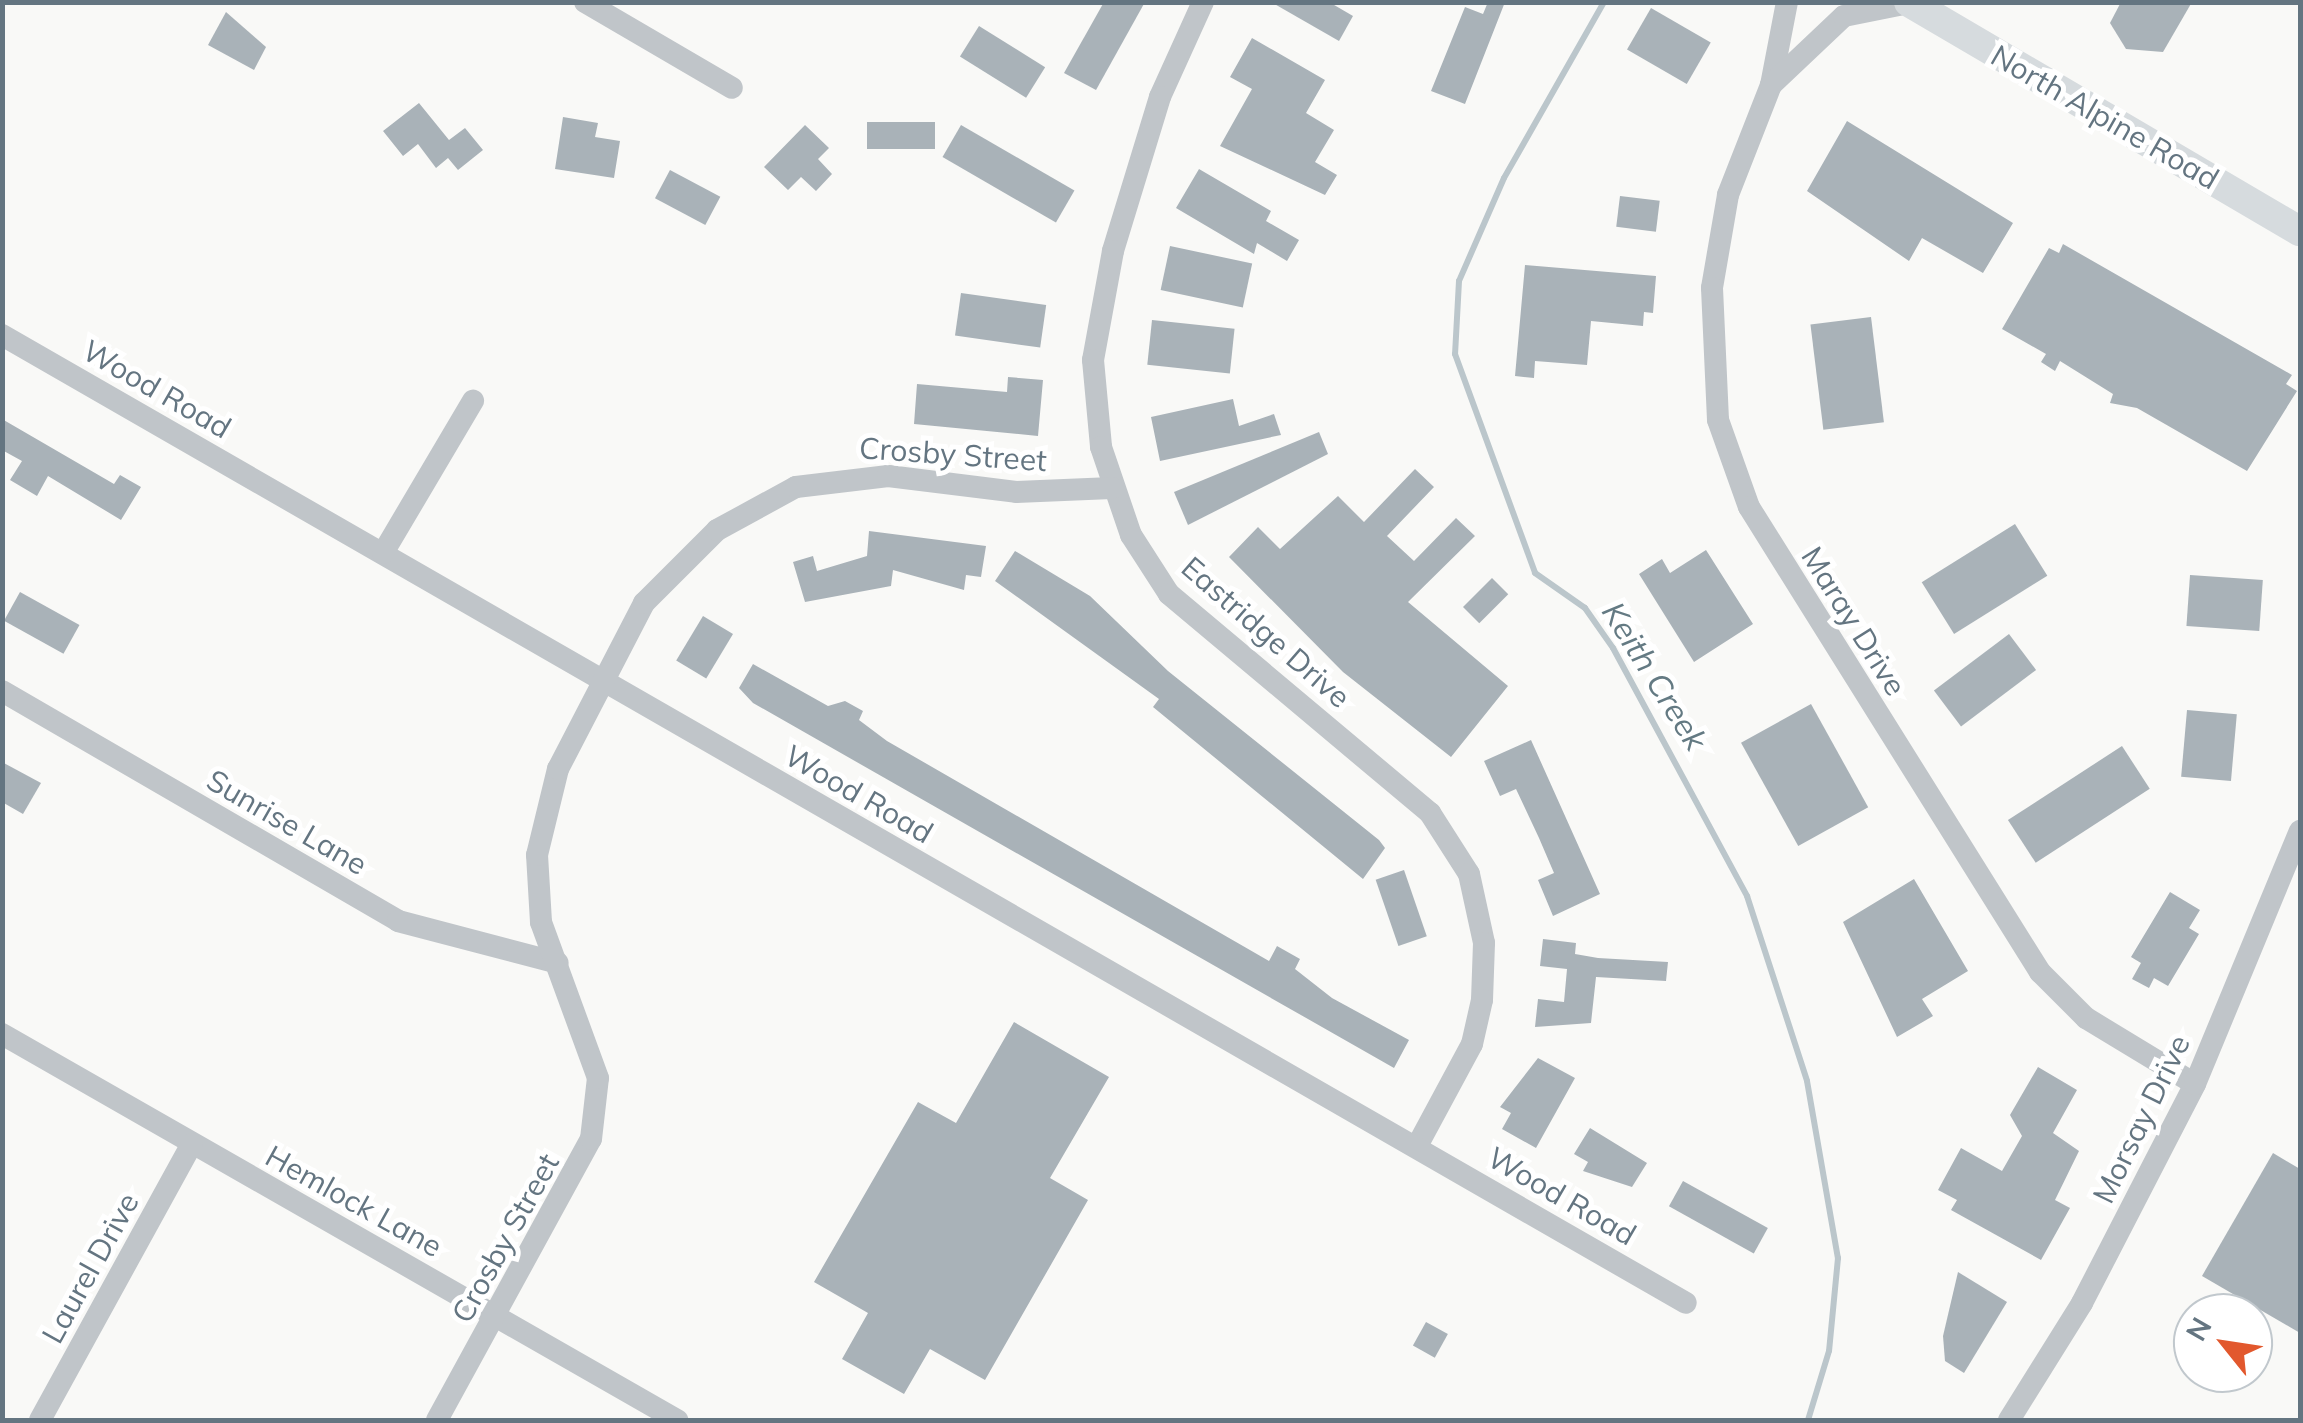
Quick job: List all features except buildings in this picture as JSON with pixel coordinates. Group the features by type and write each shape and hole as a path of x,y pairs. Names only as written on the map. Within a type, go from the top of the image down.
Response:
{"main road":[{"name":"North Alpine Road","path":"1909,3 2300,231"}],"street":[{"path":"585,2 732,88"},
{"name":"Eastridge Drive","path":"1203,2 1143,144 1103,296 1093,390 1112,488 1169,594 1424,807 1468,874 1484,943 1482,1000 1472,1044 1417,1146"},
{"path":"1772,85 1787,2"},
{"path":"1772,85 1844,16 1909,3"},
{"name":"Maray Drive","path":"1772,85 1728,195 1712,288 1718,420 1749,507 2040,972 2086,1018 2195,1084"},
{"name":"Wood Road","path":"2,335 1686,1304"},
{"path":"384,553 473,401"},
{"name":"Crosby Street","path":"437,1420 575,1179 595,1116 598,1078 538,905 542,826 598,678 680,563 745,511 796,487 888,476 1016,492 1112,488"},
{"name":"Sunrise Lane","path":"2,691 398,921 558,963"},
{"name":"Morsay Drive","path":"2008,1420 2082,1303 2195,1084 2300,832"},
{"name":"Hemlock Lane","path":"2,1034 676,1420"},
{"name":"Laurel Drive","path":"40,1420 192,1144"}],"waterway":[{"name":"Keith Creek","path":"1604,2 1504,178 1459,281 1455,354 1535,573 1585,608 1613,648 1747,896 1807,1081 1838,1258 1829,1351 1808,1420"}]}
